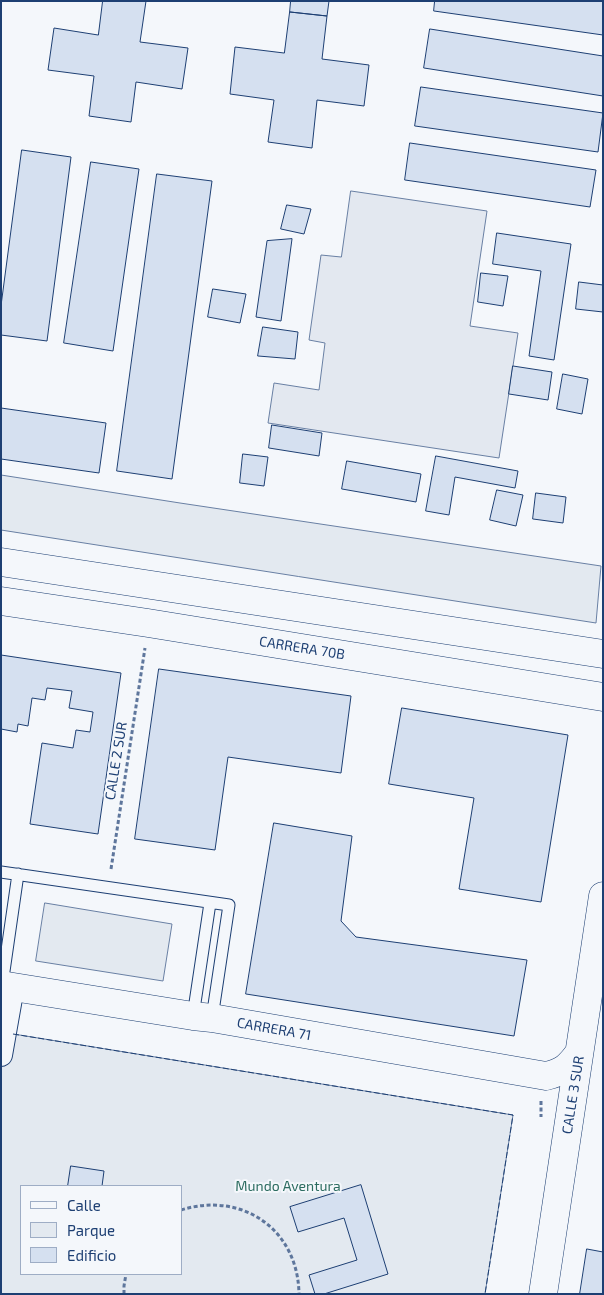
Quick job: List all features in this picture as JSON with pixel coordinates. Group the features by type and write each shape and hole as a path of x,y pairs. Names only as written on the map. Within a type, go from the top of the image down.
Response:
{"street":[{"path":"1,562 603,654"},
{"name":"CARRERA 70B","path":"1,601 603,697"},
{"name":"CALLE 3 SUR","path":"543,1294 603,896"},
{"path":"1,1055 6,986"},
{"name":"CARRERA 71","path":"6,986 202,1017 542,1086"},
{"path":"542,1086 564,1069 579,1053"},
{"path":"542,1086 559,1089 570,1114"}],"lane":[{"path":"1,872 229,906 202,1017"},
{"path":"6,986 18,874"},
{"path":"202,1017 210,903"}],"path":[{"name":"CALLE 2 SUR","path":"108,887 145,647"},
{"path":"542,1086 541,1116 543,1122"},
{"path":"182,1210 210,1204 227,1206 257,1216 281,1238 290,1252 296,1267 300,1294"},
{"path":"124,1294 126,1275"}],"green space":[{"path":"1,475 601,566 596,623 1,530"},
{"path":"45,903 172,924 163,981 36,961"},
{"name":"Mundo Aventura","path":"1,1032 513,1115 485,1294 1,1294"}],"shaded area":[{"path":"351,191 487,211 470,326 518,333 499,458 268,423 274,383 319,390 325,343 309,340 321,255 341,257"}],"building":[{"path":"103,1 146,1 140,42 188,48 182,89 136,82 131,122 89,116 94,76 48,70 54,28 98,35"},
{"path":"291,1 329,1 327,16 290,12"},
{"path":"435,1 603,1 603,35 434,11"},
{"path":"290,12 327,16 322,59 369,65 364,106 317,100 312,148 268,142 274,100 230,94 235,47 284,53"},
{"path":"430,29 603,56 603,96 424,68"},
{"path":"421,87 603,113 598,152 415,126"},
{"path":"410,143 596,170 590,207 405,180"},
{"path":"22,150 71,157 47,341 1,335 1,306"},
{"path":"91,162 139,169 113,351 64,343"},
{"path":"157,174 212,181 172,479 117,471"},
{"path":"287,205 311,209 304,234 281,229"},
{"path":"497,233 571,244 554,360 529,356 541,271 493,264"},
{"path":"292,239 281,321 256,317 267,241"},
{"path":"481,273 508,276 503,306 478,302"},
{"path":"579,282 603,285 603,312 576,309"},
{"path":"213,289 246,294 240,323 208,317"},
{"path":"263,327 298,332 295,359 258,356"},
{"path":"513,366 552,372 548,400 509,394"},
{"path":"563,374 588,379 582,414 557,409"},
{"path":"1,408 106,423 99,473 1,459"},
{"path":"272,425 322,433 319,456 269,448"},
{"path":"243,454 268,457 264,486 240,483"},
{"path":"436,456 518,471 515,488 455,477 449,515 426,511"},
{"path":"347,461 421,474 416,502 342,489"},
{"path":"497,490 523,495 516,526 490,520"},
{"path":"536,493 566,497 563,523 533,519"},
{"path":"1,655 121,673 98,834 30,824 42,743 73,748 76,730 90,732 93,712 69,708 72,691 47,688 45,700 32,698 28,726 18,724 17,732 1,729"},
{"path":"159,669 351,696 341,773 228,757 215,850 135,839"},
{"path":"402,708 568,735 541,902 459,889 474,798 389,784"},
{"path":"274,823 352,836 341,921 356,937 527,960 514,1036 246,994"},
{"path":"71,1166 104,1171 102,1185 68,1185"},
{"path":"361,1185 388,1274 324,1294 315,1294 309,1275 357,1260 344,1218 298,1232 290,1207"},
{"path":"587,1249 603,1252 603,1294 580,1294"}],"fence":[{"path":"13,1034 513,1115 485,1294"}]}
